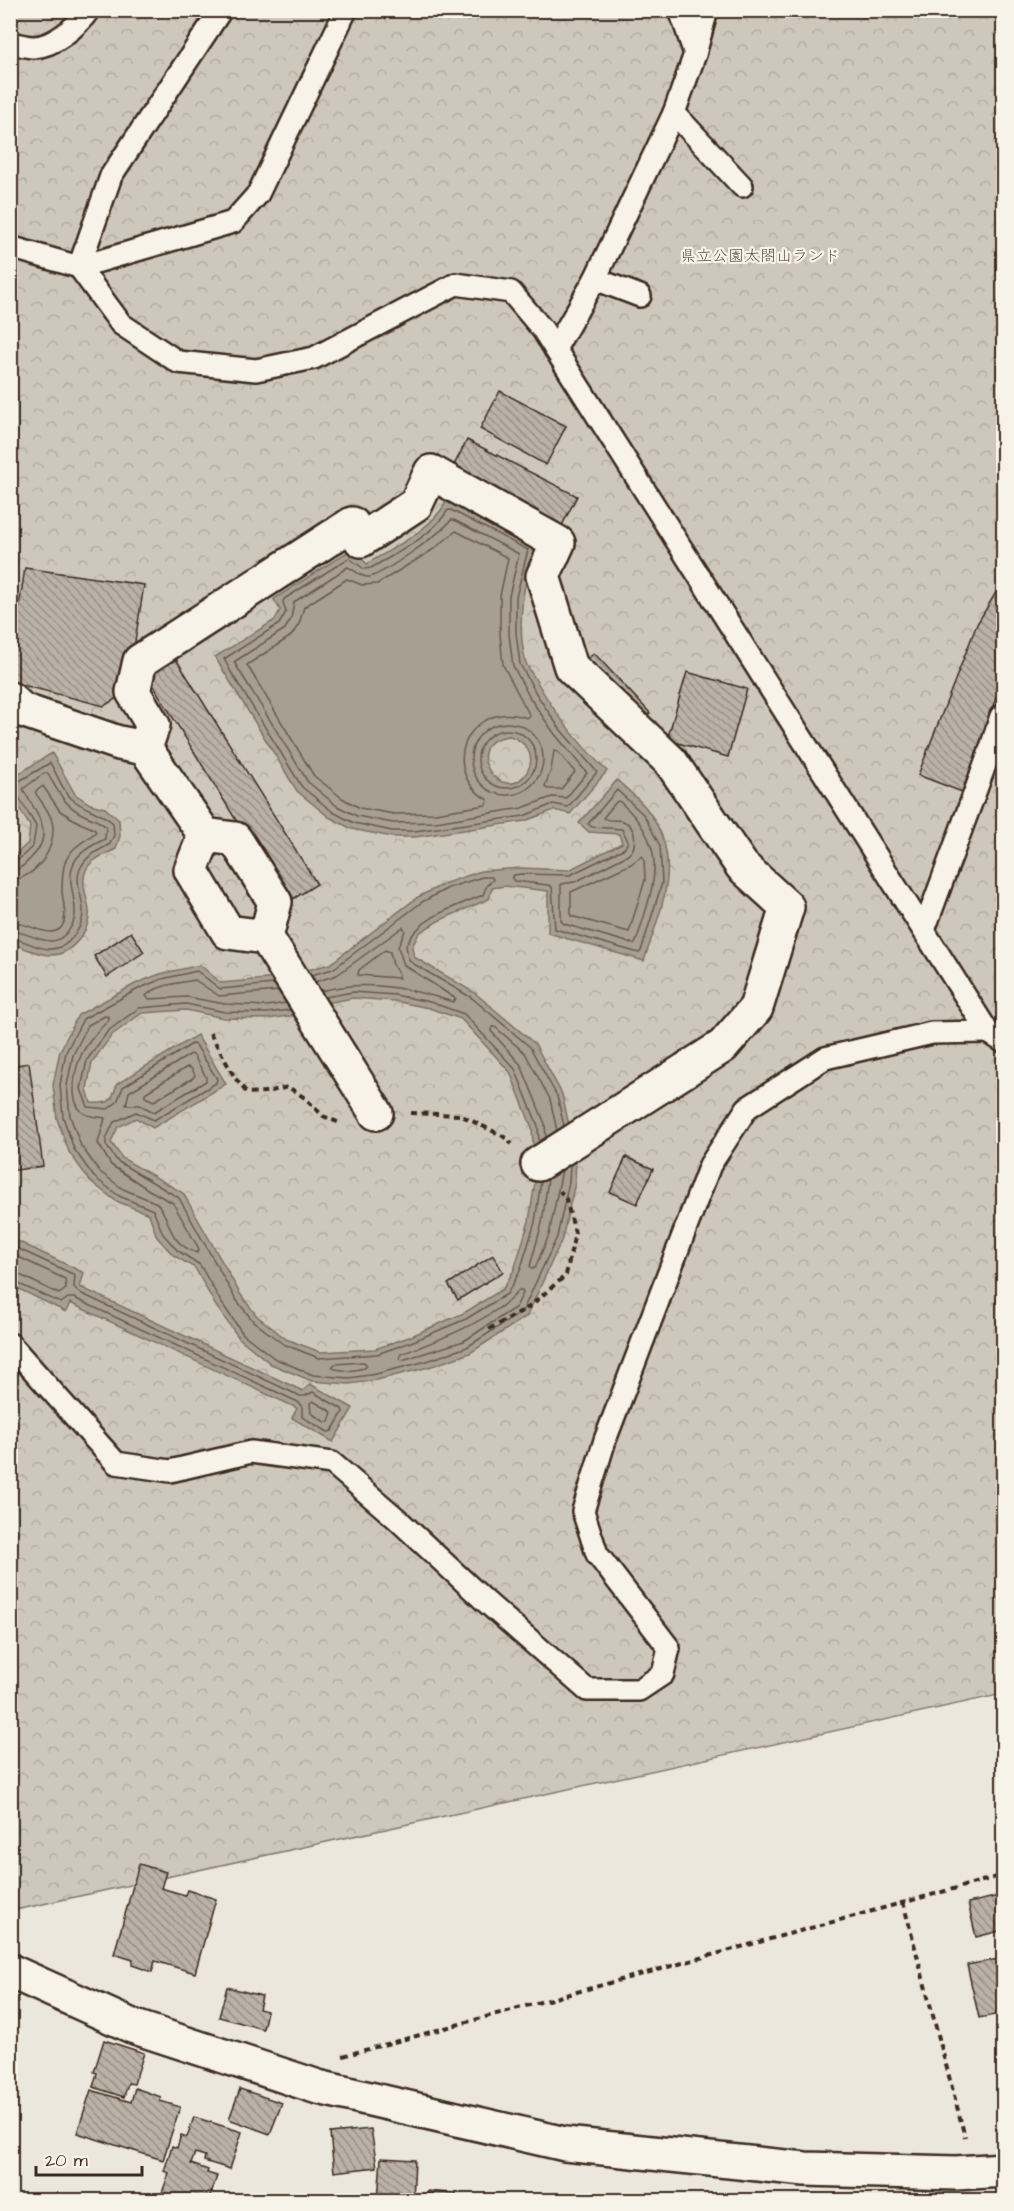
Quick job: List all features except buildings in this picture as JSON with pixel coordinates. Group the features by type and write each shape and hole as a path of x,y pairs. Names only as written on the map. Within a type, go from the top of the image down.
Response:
{"street":[{"path":"145,748 153,725 133,692 140,661 352,524 361,540 398,516 416,504 431,472 558,543 543,576 571,667 671,762 742,866 787,907 756,1008 723,1046 538,1164"},
{"path":"10,699 22,710 119,743 145,748 205,835 235,839 275,902 266,937 376,1113"},
{"path":"205,835 191,870 228,932 266,937"},
{"path":"10,1971 132,2026 318,2087 565,2144 805,2169 989,2171"}],"lane":[{"path":"10,43 35,47 56,41 89,10"},
{"path":"79,267 111,176 221,10"},
{"path":"10,247 79,267 233,222 258,194 346,10"},
{"path":"680,10 695,54"},
{"path":"555,349 595,279 674,113 695,54 707,10"},
{"path":"674,113 742,186"},
{"path":"79,267 121,324 178,362 256,370 314,358 456,284 511,292 543,330 924,930 996,1037"},
{"path":"595,279 640,296"},
{"path":"924,930 1003,714"},
{"path":"10,1344 116,1463 170,1471 250,1452 332,1464 396,1518 501,1616 586,1690 639,1690 663,1674 669,1648 597,1554 583,1511 605,1440 710,1165 747,1108 825,1058 932,1033 996,1037"}],"path":[{"path":"210,1034 235,1078 247,1093 267,1092 288,1087 305,1098 322,1116 346,1126 376,1113 460,1115 503,1136 538,1164 566,1199 575,1233 566,1275 529,1307 489,1329"},
{"path":"336,2058 1004,1875"},
{"path":"903,1902 989,2171"}],"green space":[{"name":"県立公園太閤山ランド","path":"11,11 1003,11 1003,1694 11,1911"}],"water":[{"path":"447,501 537,547 522,602 521,631 525,660 559,717 607,771 570,814 554,810 525,821 415,837 392,837 352,829 329,817 297,791 215,657 275,620 280,610 274,599 352,549 367,564 422,530 440,512","holes":["510,736 528,750 530,766 517,782 506,783 497,779 489,770 485,760 486,749 494,741"]},
{"path":"52,753 75,794 90,804 105,808 119,820 120,836 116,849 95,860 88,866 84,875 89,918 83,934 72,947 65,951 45,955 11,943 11,859 28,843 30,826 11,795 10,779"},
{"path":"617,780 646,808 660,831 666,849 666,886 644,961 548,933 548,891 505,886 492,888 489,899 438,921 419,933 412,947 414,957 475,993 535,1044 562,1094 576,1156 575,1183 562,1239 527,1316 470,1353 429,1367 377,1380 349,1384 312,1381 271,1364 239,1338 216,1306 195,1268 173,1255 157,1237 149,1214 116,1201 90,1181 69,1152 57,1119 53,1085 60,1051 78,1015 137,983 160,974 200,965 221,983 277,978 330,964 418,897 446,883 481,871 521,868 569,870 622,843 619,834 589,832 579,823","holes":["353,998 394,1001 429,1008 461,1019 510,1072 532,1128 535,1182 529,1221 514,1270 503,1289 464,1313 375,1349 320,1352 286,1339 257,1316 241,1295 183,1193 122,1158 111,1142 118,1127 136,1118 153,1128 226,1084 197,1035 117,1084 114,1095 107,1102 91,1103 87,1089 92,1062 112,1035 142,1013 186,1010 224,1018 268,1019 302,1014 326,1003"]},
{"path":"11,1238 84,1273 80,1287 303,1391 310,1384 353,1408 333,1442 292,1418 297,1408 70,1303 66,1312 11,1285"}]}
